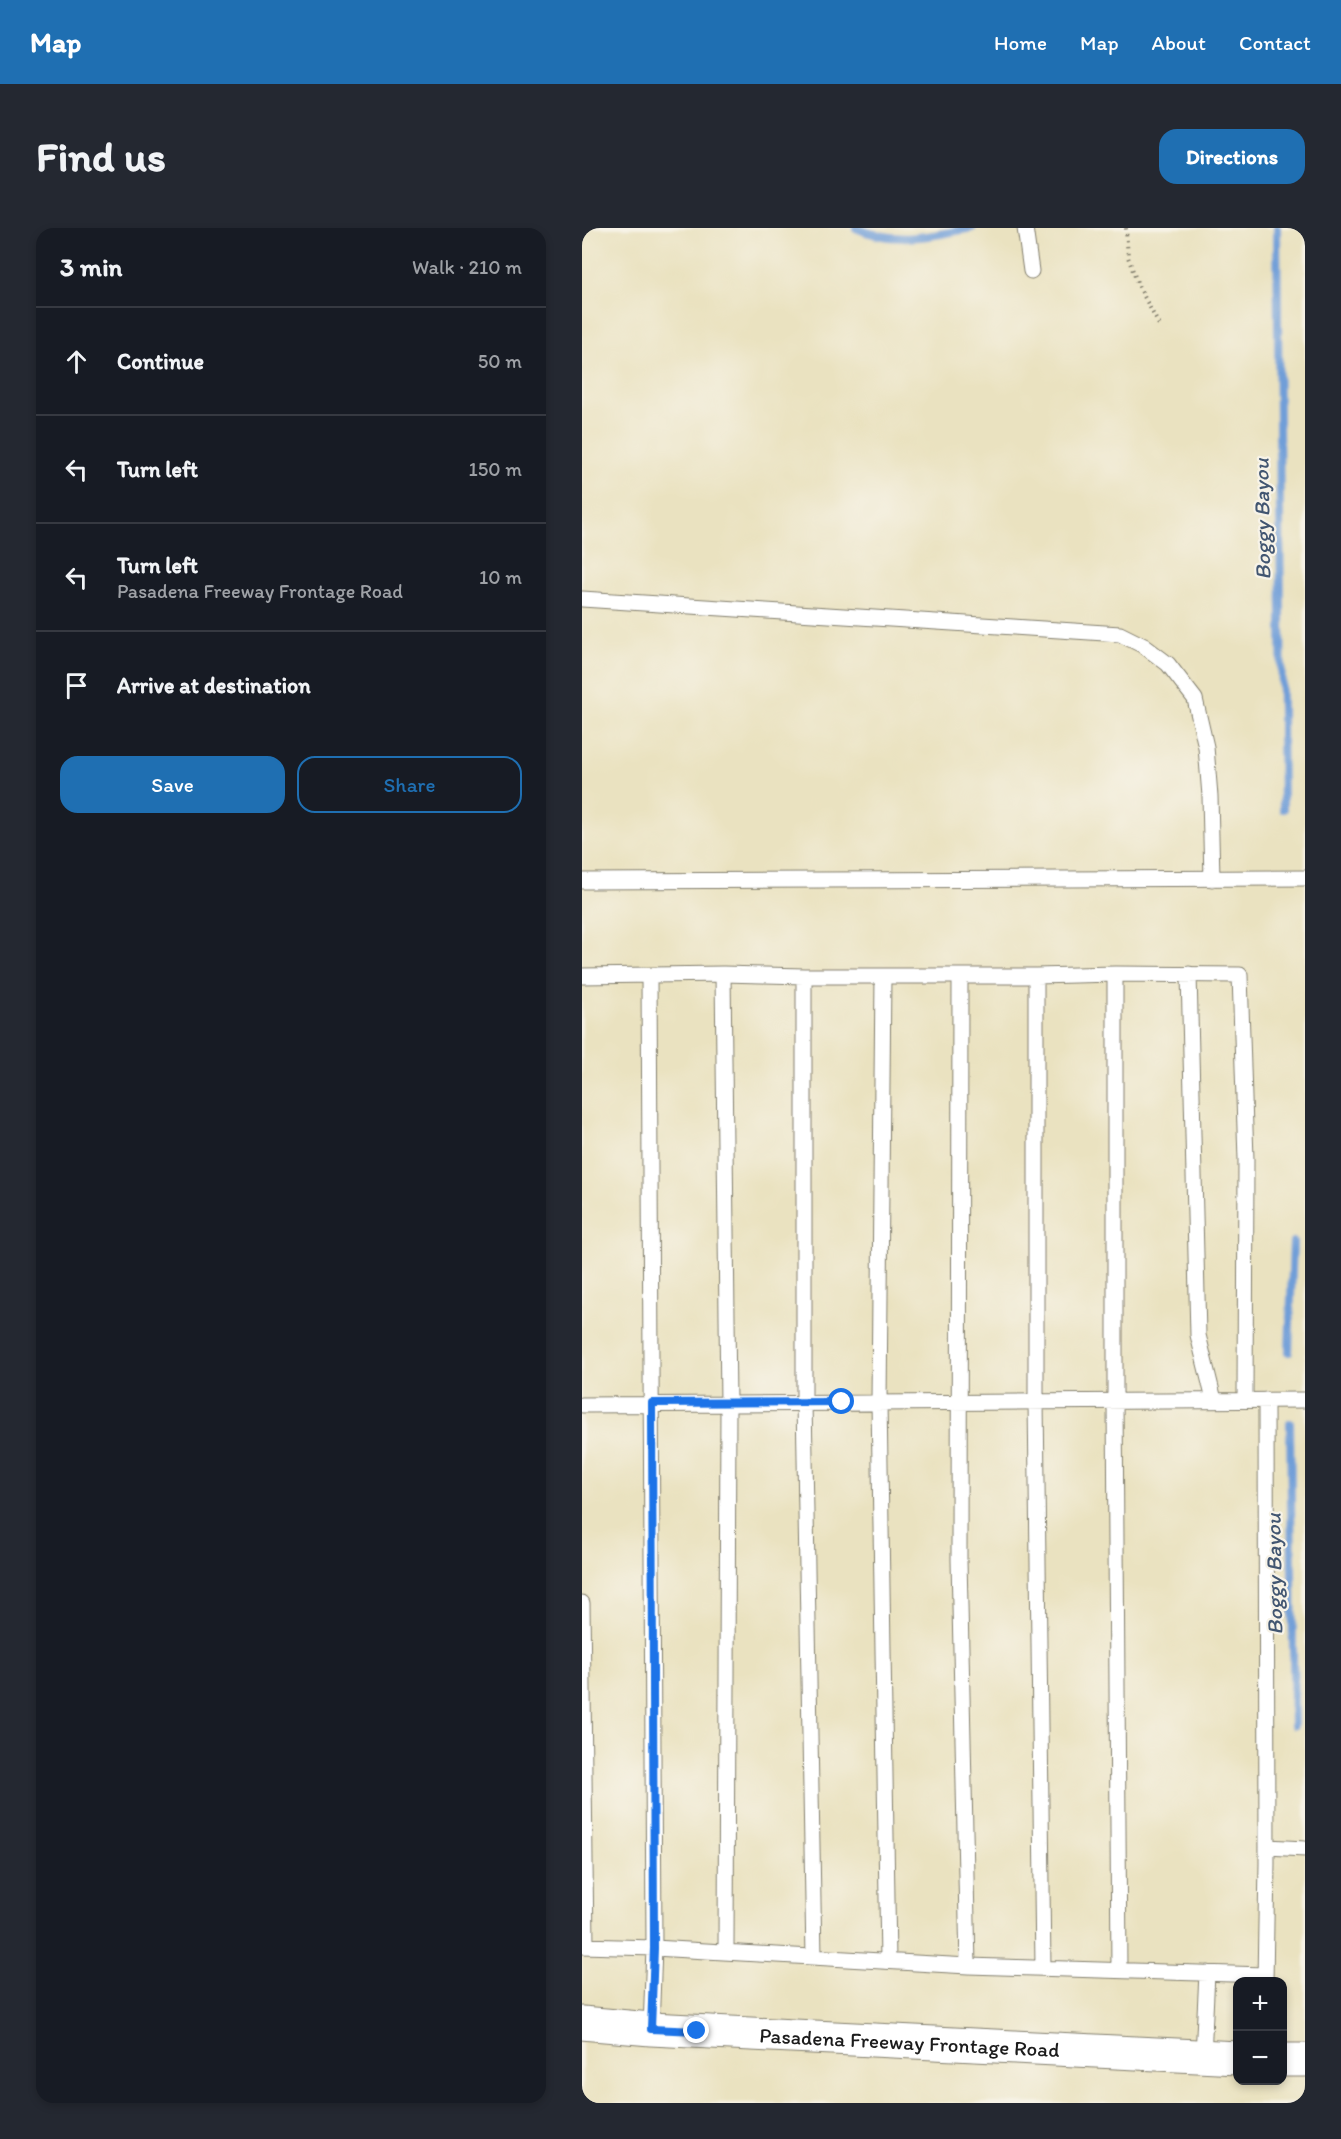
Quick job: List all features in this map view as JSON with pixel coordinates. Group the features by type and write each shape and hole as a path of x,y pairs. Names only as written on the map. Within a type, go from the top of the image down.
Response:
{"main road":[{"name":"Pasadena Freeway Frontage Road","path":"582,2023 651,2029 1233,2058"},
{"path":"1287,2060 1305,2060"}],"lane":[{"path":"1025,228 1031,271"},
{"path":"582,599 1120,634 1144,646 1168,664 1195,699 1206,747 1210,786 1212,879"},
{"path":"582,881 1305,878"},
{"path":"723,974 728,1403 726,1952"},
{"path":"1115,974 1119,1970"},
{"path":"1190,974 1198,1335 1214,1400"},
{"path":"582,976 1240,975 1246,1159 1245,1400"},
{"path":"649,976 654,1948 651,2029"},
{"path":"804,976 804,1402 814,1957"},
{"path":"883,976 879,1402 888,1961"},
{"path":"960,976 958,1560 968,1966"},
{"path":"1036,976 1036,1401 1043,1968"},
{"path":"1265,1977 1266,1400"},
{"path":"582,1404 1305,1400"},
{"path":"582,1603 584,1946 968,1966 1207,1973 1253,1977"},
{"path":"1267,1847 1305,1849"},
{"path":"1203,2056 1207,1973"}],"path":[{"path":"1126,228 1128,257 1138,285 1158,325"}],"waterway":[{"name":"Boggy Bayou","path":"856,228 899,238 928,236 972,228"},
{"name":"Boggy Bayou","path":"1277,228 1283,809"},
{"name":"Boggy Bayou","path":"1289,1352 1293,1242"},
{"name":"Boggy Bayou","path":"1290,1423 1294,1725"}],"route":[{"path":"697,2031 651,2029 654,1948 652,1403 842,1402"}]}
